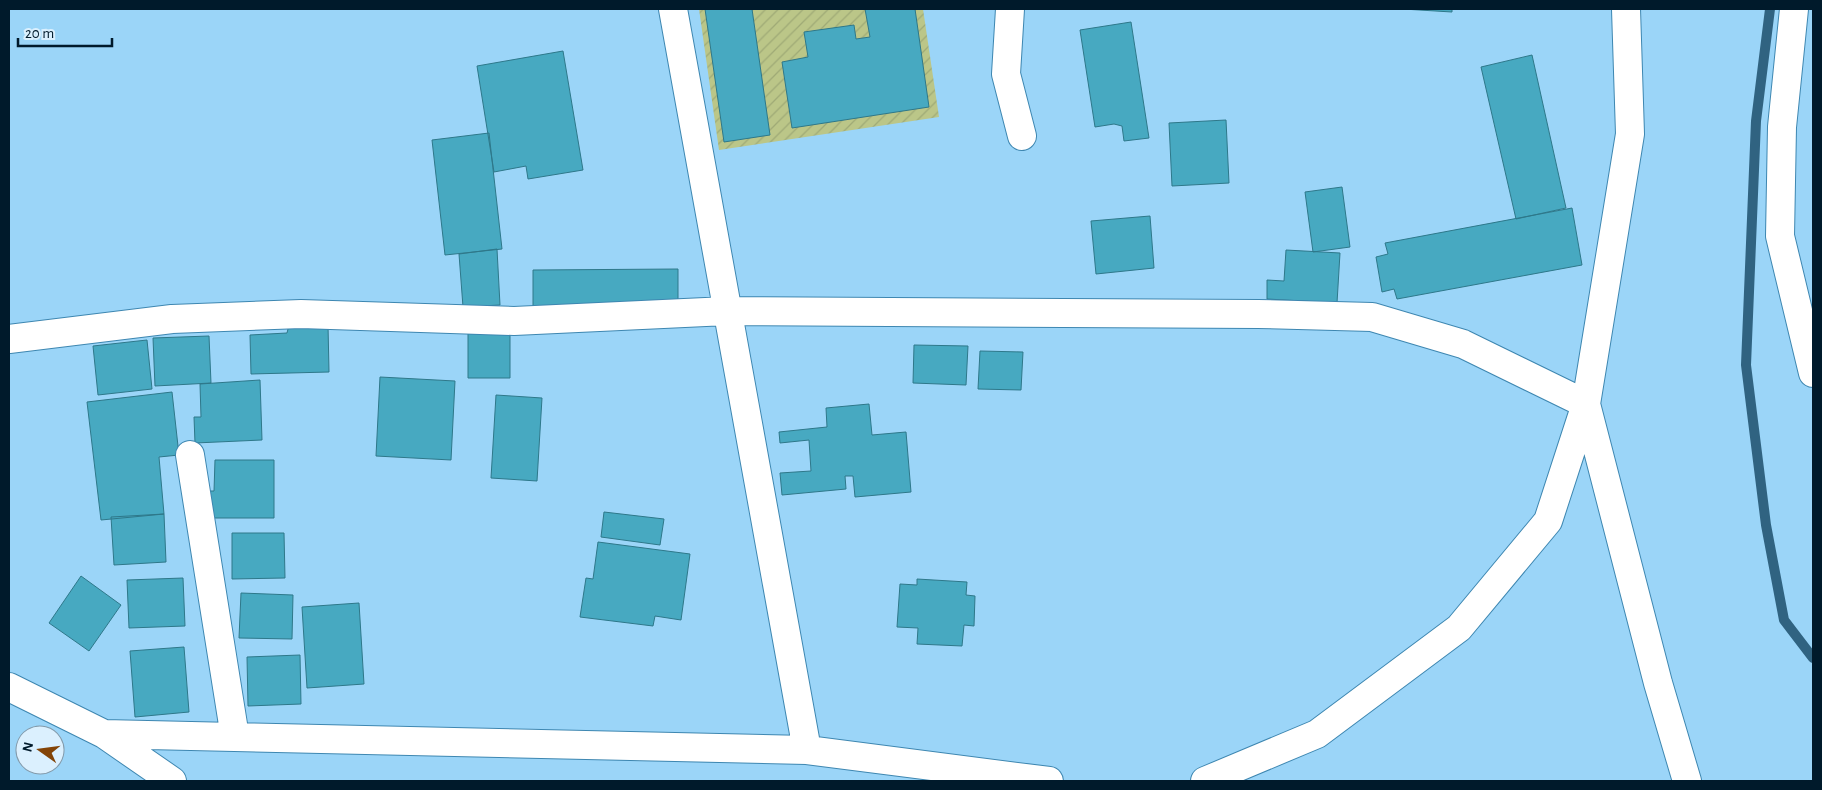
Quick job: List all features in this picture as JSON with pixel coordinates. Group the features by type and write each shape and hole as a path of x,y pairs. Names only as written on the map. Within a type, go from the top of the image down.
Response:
{"street":[{"path":"673,9 807,750"},
{"path":"1010,9 1006,74 1022,136"},
{"path":"1205,781 1317,734 1459,628 1548,521 1586,404 1630,134 1626,9"},
{"path":"1794,9 1782,127 1780,236 1813,373"},
{"path":"9,339 172,319 301,314 514,321 727,312 1248,314 1372,317 1463,344 1586,404 1658,683 1687,781"},
{"path":"190,455 235,737"},
{"path":"9,687 104,734 172,781"},
{"path":"104,734 807,750 1049,781"}],"green space":[{"path":"699,9 923,9 939,117 719,150"}],"building":[{"path":"705,9 752,9 770,135 724,142"},
{"path":"865,9 915,9 929,107 792,128 782,62 808,57 804,32 854,25 856,39 870,37"},
{"path":"1403,9 1452,9 1452,12"},
{"path":"1131,22 1149,138 1124,141 1122,126 1114,124 1095,127 1080,30"},
{"path":"563,51 583,170 528,179 526,166 494,172 477,66"},
{"path":"1532,55 1566,208 1516,219 1481,67"},
{"path":"1226,120 1229,183 1172,186 1169,123"},
{"path":"489,133 502,249 445,255 432,140"},
{"path":"1342,187 1350,247 1313,252 1305,192"},
{"path":"1572,208 1582,265 1397,299 1394,289 1382,292 1376,257 1388,254 1385,243"},
{"path":"1150,216 1154,268 1096,274 1091,221"},
{"path":"497,249 500,305 463,307 459,254"},
{"path":"1286,250 1340,253 1337,303 1267,299 1267,280 1284,281"},
{"path":"678,269 678,307 533,308 533,270"},
{"path":"289,325 328,325 329,372 251,374 250,335 287,333"},
{"path":"468,333 510,333 510,378 468,378"},
{"path":"209,336 211,383 155,386 153,338"},
{"path":"147,340 152,389 98,395 93,346"},
{"path":"914,345 968,346 966,385 913,383"},
{"path":"980,351 1023,352 1021,390 978,389"},
{"path":"380,377 455,381 451,460 376,456"},
{"path":"260,380 262,440 195,443 194,417 201,417 200,384"},
{"path":"172,392 179,455 159,457 164,514 101,520 87,402"},
{"path":"496,395 542,398 537,481 491,478"},
{"path":"869,404 872,435 906,432 911,492 855,497 853,476 845,476 846,489 782,495 780,473 811,471 809,440 780,443 779,432 827,427 826,408"},
{"path":"215,460 274,460 274,518 209,518 209,491 214,491"},
{"path":"604,512 664,519 660,545 601,537"},
{"path":"164,514 166,562 114,565 111,517"},
{"path":"232,533 284,533 285,578 232,579"},
{"path":"598,542 690,554 681,620 655,616 653,626 580,617 586,578 593,579"},
{"path":"81,576 121,605 89,651 49,623"},
{"path":"183,578 185,626 129,628 127,580"},
{"path":"917,579 967,582 966,595 975,596 974,626 964,625 962,646 917,644 918,628 897,627 900,584 917,585"},
{"path":"241,593 293,595 292,639 239,638"},
{"path":"359,603 364,684 307,688 302,607"},
{"path":"184,647 189,712 135,717 130,651"},
{"path":"300,655 301,704 248,706 247,657"}],"waterway":[{"path":"1770,9 1756,121 1746,365 1766,525 1784,620 1813,658"}]}
